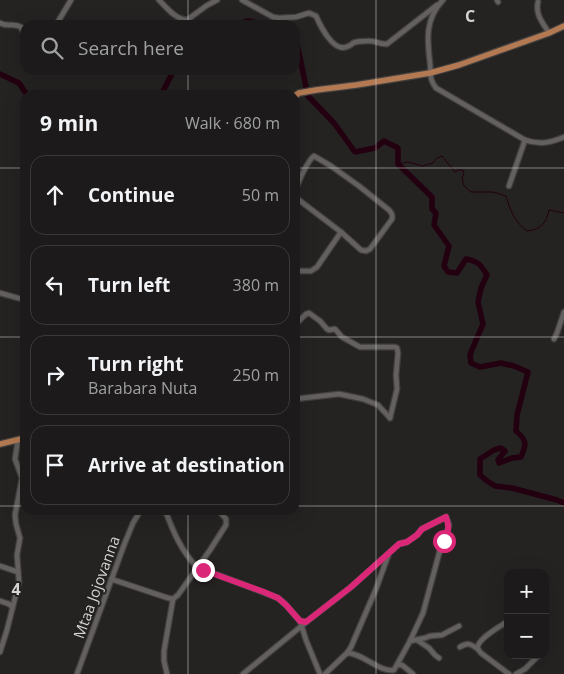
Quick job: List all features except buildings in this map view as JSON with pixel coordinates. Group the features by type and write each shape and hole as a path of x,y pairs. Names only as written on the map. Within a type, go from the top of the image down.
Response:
{"main road":[{"path":"300,94 430,73 549,34 564,26"},
{"path":"0,444 18,440"}],"street":[{"path":"59,20 72,0"},
{"path":"159,0 175,17 182,20"},
{"path":"187,20 217,0"},
{"path":"242,0 273,17 296,17 308,13 314,14 326,35 342,48 346,48 355,42 370,40 383,45 387,44 441,2"},
{"path":"441,2 432,16 427,44 430,79 436,88 525,140 539,144 564,137"},
{"path":"538,2 538,17 549,34"},
{"path":"0,23 6,26 16,24 20,26"},
{"path":"509,186 525,140"},
{"path":"300,180 314,156 359,186 392,213 392,219 366,251 361,250 300,201"},
{"path":"300,271 311,271 317,267 341,232"},
{"path":"0,293 20,299"},
{"path":"554,339 564,312"},
{"path":"300,320 309,313 320,320 327,330 336,329 342,337 360,347 394,347 397,348 398,353 397,389 390,418 378,405 363,399 338,394 300,398"},
{"path":"18,440 15,459 20,473"},
{"path":"0,652 18,588 17,555 20,538 15,515 20,489"},
{"name":"Mtaa Jojovanna","path":"76,674 133,523 138,515"},
{"path":"167,515 177,540 197,567 278,598 286,605 303,623 320,674"},
{"path":"167,674 164,651 174,599 178,596 226,525 226,519 222,515"},
{"path":"243,674 303,623 351,587 399,544 407,542 422,529 446,517 449,525 440,550 423,613 400,663 394,670 390,671 347,653"},
{"path":"325,674 351,647 389,554"},
{"path":"0,566 18,572"},
{"path":"111,580 174,599"},
{"path":"0,601 12,607"},
{"path":"478,649 480,641 484,637 504,624"},
{"path":"410,641 430,636 442,636 459,626"},
{"path":"417,640 439,658"},
{"path":"460,647 470,644 509,674"},
{"path":"516,674 525,669 535,659"},
{"path":"400,663 413,674"}],"waterway":[{"path":"300,58 308,96 334,123 355,152 375,148 384,141 398,148 398,164 432,197 432,209 436,213 434,225 449,246 444,266 448,272 457,273 466,259 479,264 487,275 481,288 478,302 483,324 471,352 471,363 480,367 501,363 528,372 517,415 516,431 525,443 521,457 499,463 498,460 505,451 501,448 494,450 480,459 480,475 495,486 512,488 564,503"},
{"path":"0,74 19,83 24,90"},
{"path":"164,90 171,75"},
{"path":"398,164 408,162 423,166 433,163 442,156 455,172 463,170 464,186 471,192 493,192 506,196 514,216 527,231 540,227 549,210 564,213"}],"route":[{"path":"203,570 278,598 300,621 306,622 351,587 399,544 407,542 417,535 420,530 446,517 449,525 444,541"}]}
